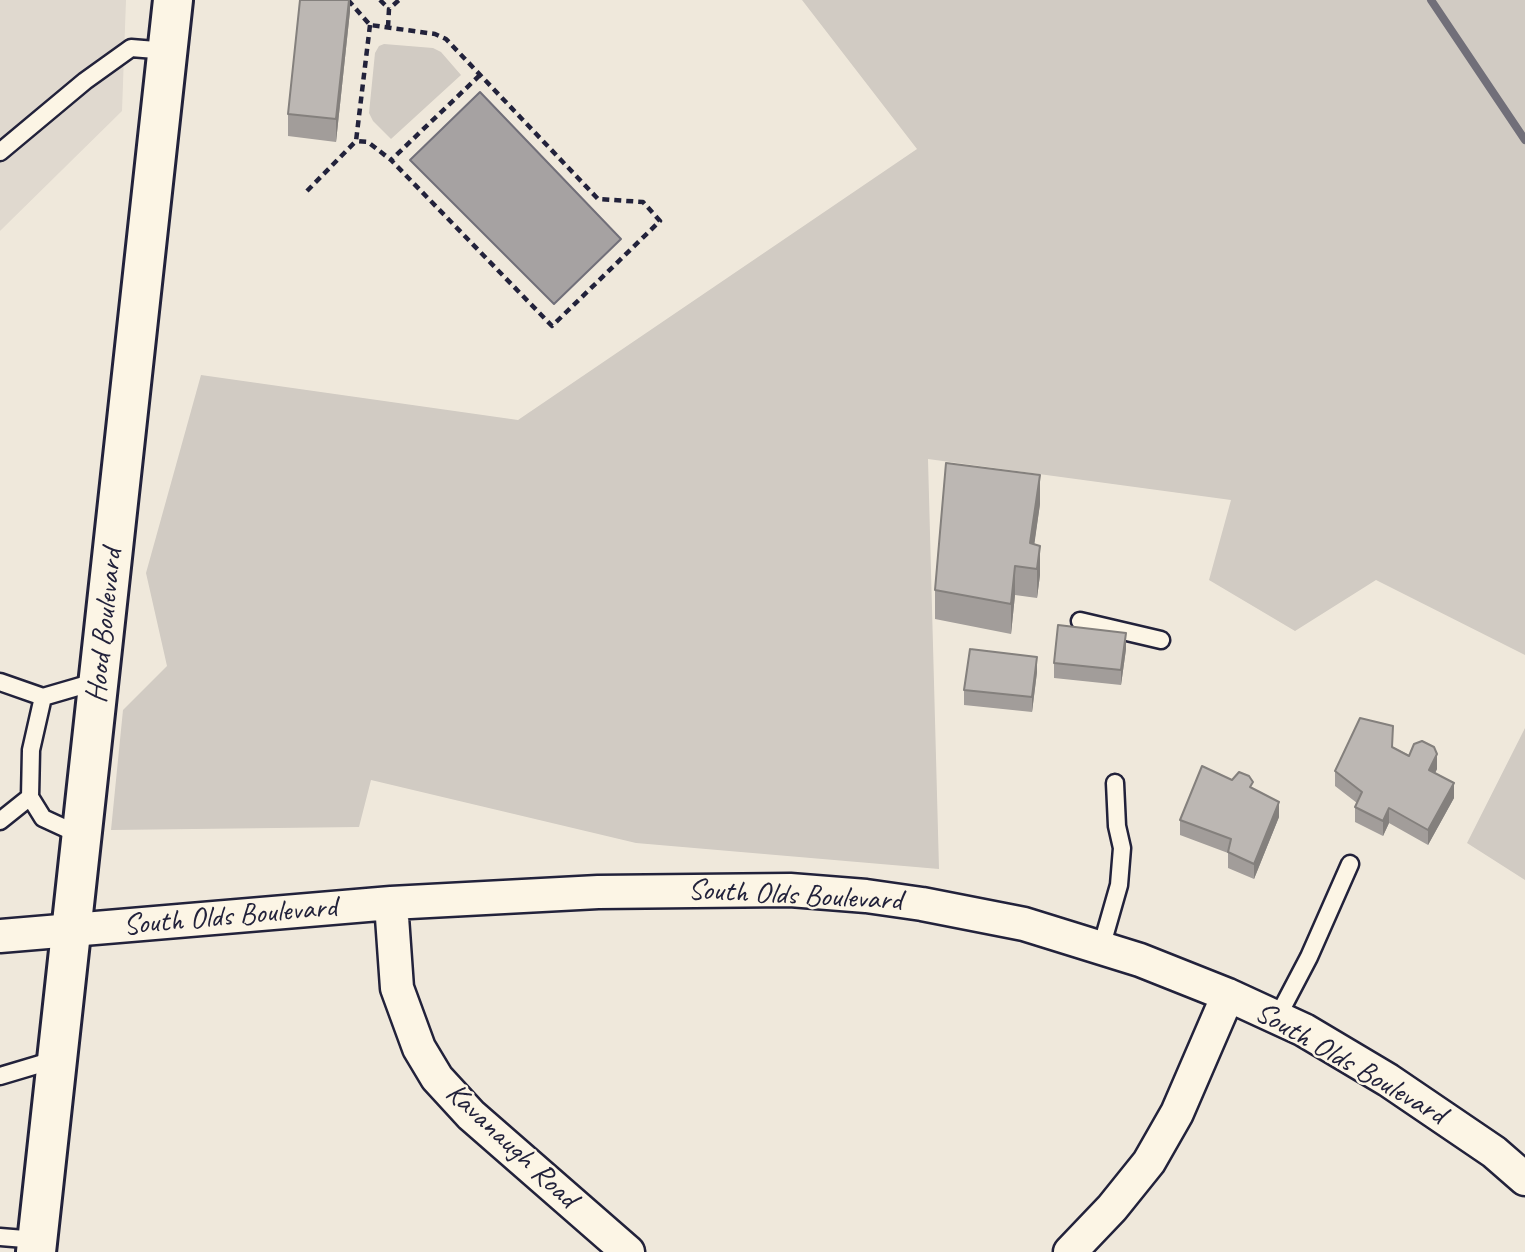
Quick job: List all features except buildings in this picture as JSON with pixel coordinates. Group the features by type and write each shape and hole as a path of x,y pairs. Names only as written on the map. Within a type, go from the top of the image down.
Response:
{"street":[{"name":"Hood Boulevard","path":"24,1243 57,1059 173,0"},
{"name":"South Olds Boulevard","path":"0,936 391,903 598,892 790,890 922,904 1024,924 1140,960 1228,995 1304,1030 1388,1080 1494,1152 1525,1179"},
{"name":"Kavanaugh Road","path":"391,903 397,988 419,1048 437,1078 471,1115 628,1252"},
{"path":"1070,1252 1112,1208 1149,1162 1177,1114 1228,995"}],"lane":[{"path":"0,152 99,70 131,48 168,51"},
{"path":"1080,621 1161,640"},
{"path":"0,682 43,697 99,681"},
{"path":"43,697 31,750 30,797 43,818 82,836"},
{"path":"1101,948 1119,885 1122,848 1117,826 1115,783"},
{"path":"0,821 30,797"},
{"path":"1277,1018 1309,957 1350,864"},
{"path":"0,1076 57,1059"}],"path":[{"path":"348,0 370,25 435,34 446,39 598,199 643,202 660,221 552,326 391,160 368,142 356,141"},
{"path":"380,0 389,9"},
{"path":"388,27 389,9 399,0"},
{"path":"307,191 356,141 370,25"},
{"path":"391,160 480,75"}],"shaded area":[{"path":"0,0 126,0 122,111 0,231"},
{"path":"802,0 1525,0 1525,655 1376,580 1295,631 1209,580 1231,500 928,459 939,869 636,843 371,780 359,827 111,830 123,710 167,666 146,573 201,375 518,420 917,149"},
{"path":"384,44 433,48 441,52 461,75 391,139 373,121 369,113 375,53 379,46"},
{"path":"480,92 621,239 554,304 410,160"},
{"path":"1525,728 1525,880 1467,843"}],"waterway":[{"path":"1431,0 1525,140"}]}
